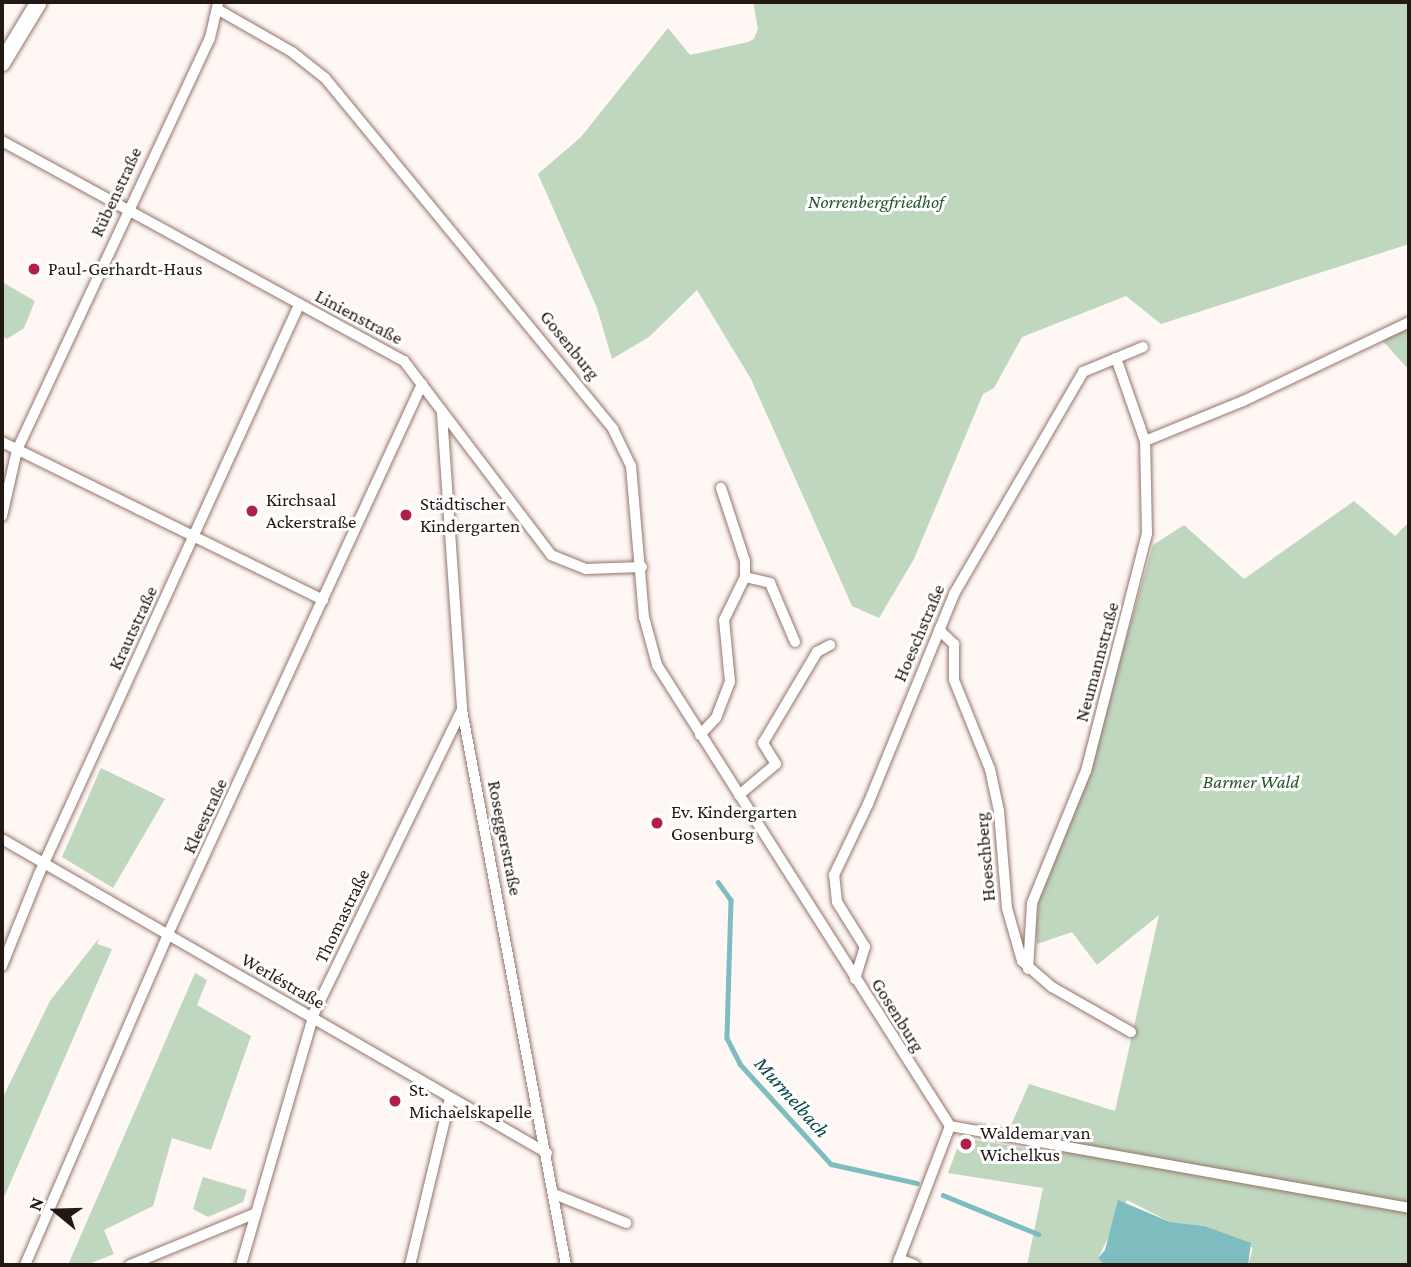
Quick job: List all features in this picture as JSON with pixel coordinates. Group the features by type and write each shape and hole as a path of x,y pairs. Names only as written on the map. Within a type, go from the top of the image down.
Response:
{"main road":[{"path":"2,63 39,2"}],"street":[{"name":"Rübenstraße","path":"2,516 18,450 127,208 210,38 218,6"},
{"name":"Gosenburg","path":"218,6 292,52 325,78 579,384 613,429 631,467 642,567 644,617 657,665 950,1126"},
{"name":"Linienstraße","path":"2,141 404,361 551,555 573,568 642,567"},
{"name":"Krautstraße","path":"2,966 45,863 299,305"},
{"path":"1145,441 1243,401 1409,322"},
{"name":"Hoeschstraße","path":"855,979 865,947 837,902 834,875 868,804 939,630 968,567 1076,381 1083,372 1143,347"},
{"name":"Neumannstraße","path":"1028,969 1032,903 1086,771 1147,534 1145,441 1116,358"},
{"name":"Kleestraße","path":"24,1265 168,934 422,384"},
{"name":"Roseggerstraße","path":"442,414 462,710 566,1265"},
{"path":"2,442 323,600"},
{"path":"701,735 716,718 730,682 724,620 745,577 745,561 721,488"},
{"path":"745,577 770,583 795,642"},
{"name":"Hoeschberg","path":"939,630 954,644 954,680 990,769 999,811 1012,937 1028,969"},
{"path":"740,795 776,764 763,743 817,652 830,645"},
{"name":"Thomastraße","path":"241,1265 313,1019 462,710"},
{"name":"Werléstraße","path":"2,839 547,1153"},
{"path":"1028,969 1131,1032"},
{"path":"410,1265 450,1098"},
{"path":"915,1265 898,1262 950,1126 1409,1208"},
{"path":"554,1194 626,1223"},
{"path":"130,1265 254,1214"}],"green space":[{"name":"Norrenbergfriedhof","path":"753,2 1409,2 1409,244 1161,324 1126,296 1022,337 994,388 983,394 914,559 879,618 852,606 751,379 697,290 649,337 612,359 597,308 538,174 581,137 668,28 690,55 748,42 754,39 758,29"},
{"path":"2,282 35,301 24,328 7,339 2,336"},
{"path":"1409,328 1409,370 1381,339"},
{"name":"Barmer Wald","path":"1354,501 1395,536 1409,522 1409,1265 1248,1265 1253,1248 1204,1226 1170,1222 1127,1200 1098,1258 1105,1265 1027,1265 1043,1188 948,1173 961,1138 1050,1152 1054,1138 1009,1130 1029,1084 1115,1111 1159,915 1097,965 1072,932 1037,944 1036,928 1039,898 1082,792 1153,545 1184,525 1244,579"},
{"path":"101,768 165,799 113,888 62,857"},
{"path":"99,938 97,944 112,949 2,1202 2,1099 50,1001"},
{"path":"195,973 207,980 197,1005 251,1036 211,1150 172,1138 153,1206 104,1230 114,1254 86,1265 68,1265"},
{"path":"203,1177 247,1190 243,1202 208,1217 193,1209"}],"water":[{"path":"1118,1200 1170,1222 1204,1226 1251,1243 1248,1265 1105,1265 1098,1258 1105,1250"}],"waterway":[{"name":"Murmelbach","path":"718,882 731,900 727,1038 740,1064 831,1164 917,1183"},
{"name":"Murmelbach","path":"943,1195 1038,1234"}],"place":[{"name":"Paul-Gerhardt-Haus","path":"34,269"},
{"name":"Kirchsaal Ackerstraße","path":"252,511"},
{"name":"Städtischer Kindergarten","path":"406,515"},
{"name":"Ev. Kindergarten Gosenburg","path":"657,823"},
{"name":"St. Michaelskapelle","path":"395,1101"},
{"name":"Waldemar van Wichelkus","path":"966,1144"}]}
